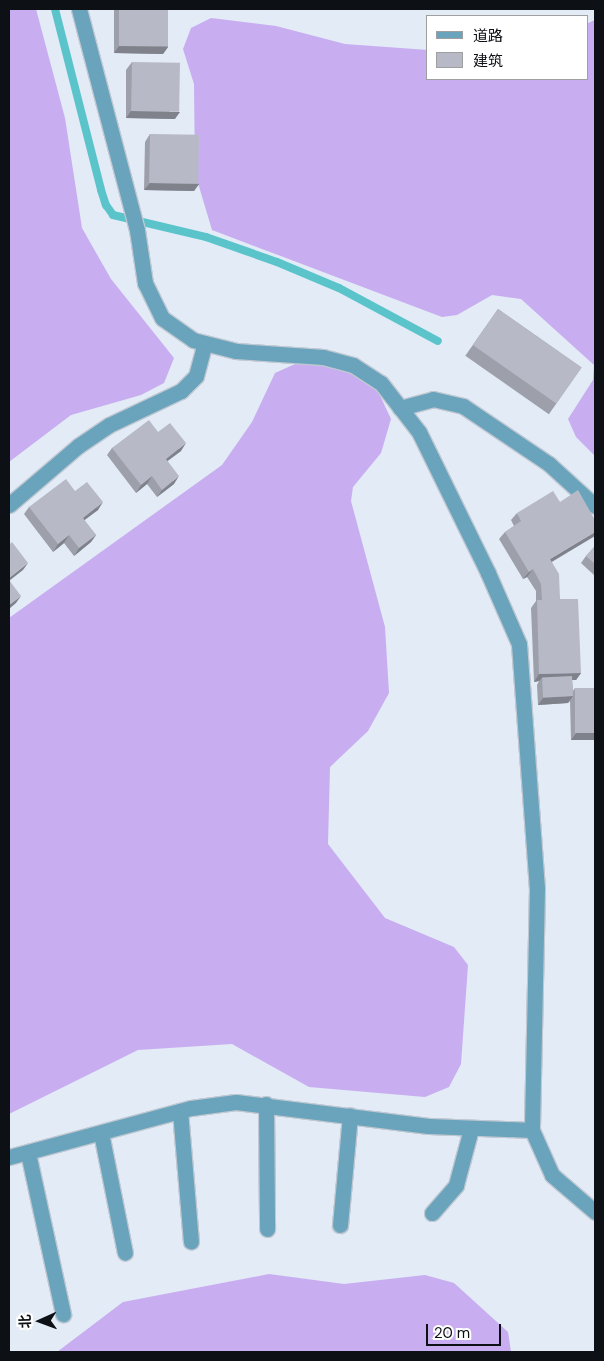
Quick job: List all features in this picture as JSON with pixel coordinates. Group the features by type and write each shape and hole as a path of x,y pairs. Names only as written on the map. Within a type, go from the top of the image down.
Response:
{"street":[{"path":"79,9 137,230 146,283 162,318 193,340 236,351 323,357 353,365 381,383 418,432 488,573 518,644 537,888 532,1130 552,1175 595,1212"},
{"path":"9,505 86,440 109,425 180,391 196,376 205,343"},
{"path":"400,408 433,399 463,406 549,464 595,506"},
{"path":"9,1157 180,1111 236,1102 471,1129 532,1130"},
{"path":"266,1104 267,1229"},
{"path":"180,1111 191,1242"},
{"path":"340,1224 350,1115"},
{"path":"432,1213 456,1185 471,1129"},
{"path":"101,1133 125,1253"},
{"path":"28,1153 63,1314"}],"shaded area":[{"path":"9,9 36,9 65,118 82,228 111,279 174,358 164,383 141,395 71,415 9,462"},
{"path":"211,18 276,26 345,44 426,50 426,80 589,80 589,23 595,20 595,456 576,437 568,419 593,380 594,365 521,299 492,295 457,315 442,317 212,230 195,173 194,84 183,49 191,28"},
{"path":"322,359 353,369 377,389 391,419 381,453 353,487 351,501 385,627 389,693 368,731 330,767 328,844 385,918 454,947 468,965 461,1064 449,1087 425,1097 309,1087 232,1044 138,1050 9,1114 9,618 222,465 252,422 275,373 295,364"},
{"path":"269,1274 344,1284 425,1275 454,1283 508,1332 511,1352 57,1352 123,1302"}],"building":[{"path":"119,9 168,9 168,46 119,46"},
{"path":"132,62 180,63 179,112 131,111"},
{"path":"150,134 199,135 198,184 149,183"},
{"path":"498,309 582,368 556,404 473,345"},
{"path":"149,420 158,432 170,423 186,443 166,459 179,476 162,490 152,476 141,485 112,448"},
{"path":"66,479 75,491 87,482 103,502 83,518 96,535 79,548 69,535 58,544 29,507"},
{"path":"578,490 595,520 595,532 550,559 559,574 560,599 578,599 581,673 539,674 537,600 542,600 541,584 533,569 529,572 505,532 521,521 517,513 553,491 560,502"},
{"path":"12,542 28,563 9,578 9,545"},
{"path":"595,546 595,564 586,556"},
{"path":"9,580 21,596 9,605"},
{"path":"572,676 573,696 543,698 542,678"},
{"path":"575,688 595,688 595,733 575,733"}],"waterway":[{"path":"55,9 101,190 106,205 113,215 206,237 277,262 339,288 438,341"}]}
